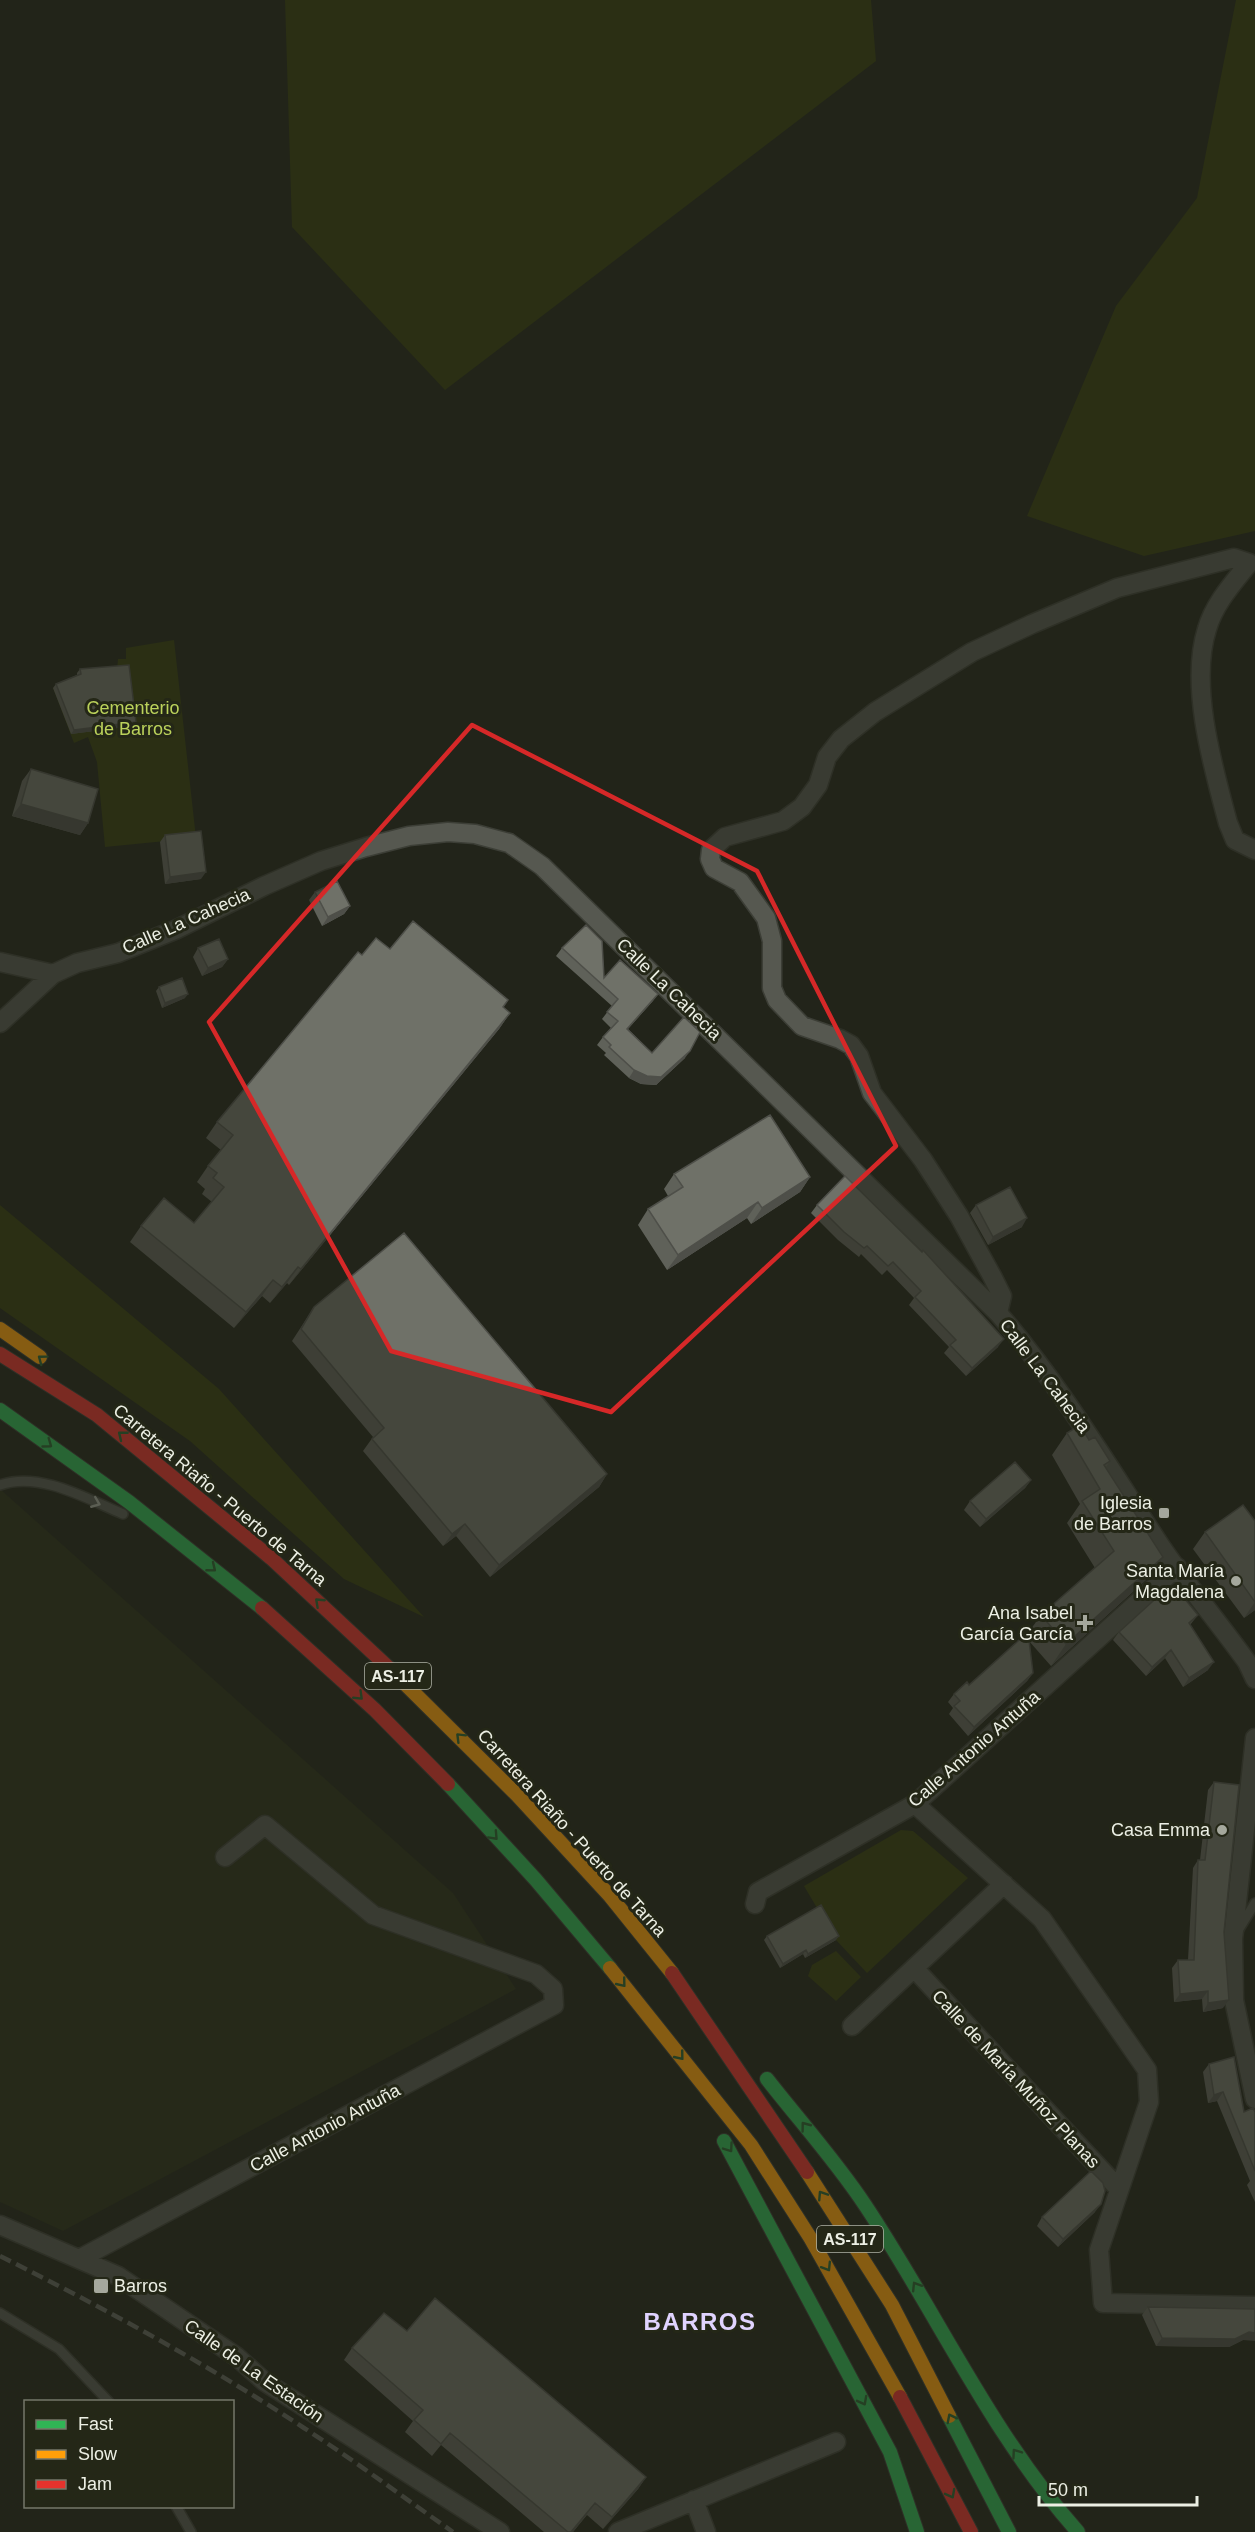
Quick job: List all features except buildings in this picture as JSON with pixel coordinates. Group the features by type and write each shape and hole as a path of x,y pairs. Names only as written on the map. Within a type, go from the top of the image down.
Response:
{"highway":[{"path":"0,1329 51,1366 97,1415"},
{"name":"Carretera Riaño - Puerto de Tarna","path":"0,1354 97,1415 271,1558 417,1694 595,1879 668,1967 774,2121 892,2305 1008,2529"},
{"name":"AS-117","path":"0,1410 166,1532 260,1607 333,1671 395,1731 584,1935 750,2144 861,2323 971,2532"},
{"path":"668,1967 792,2109 864,2203 936,2320 995,2423 1045,2495 1078,2532"},
{"path":"644,2010 658,2048 677,2075"},
{"path":"715,2129 734,2156 890,2452 917,2532"}],"street":[{"path":"998,1313 1002,1296 992,1276 959,1216 923,1160 872,1093 859,1056 851,1046 840,1039 802,1026 777,1000 772,988 772,941 765,918 740,882 714,868 710,859 711,850 725,837 783,821 802,807 818,785 827,757 841,739 875,712 972,652 1117,588 1234,558 1249,563 1223,595 1207,628 1202,658 1202,701 1228,823 1235,840 1255,850"},
{"name":"Calle La Cahecia","path":"0,1023 53,974 77,963 118,953 175,930 321,861 409,836 448,832 475,834 509,843 542,866 998,1313 1035,1357 1061,1393 1177,1567 1247,1662 1255,1679"},
{"path":"0,962 53,974"},
{"name":"Calle Antonio Antuña","path":"755,1904 758,1892 915,1804 1177,1567"},
{"path":"1255,1738 1233,1939 1234,2000 1248,2044 1255,2099"},
{"path":"915,1804 1042,1919 1147,2070 1149,2102 1098,2250 1102,2303 1255,2306"},
{"name":"Calle Antonio Antuña","path":"81,2258 554,2005 553,1989 536,1974 373,1915 265,1825 225,1857"},
{"path":"852,2026 1004,1884"},
{"name":"Calle de María Muñoz Planas","path":"914,1968 1119,2189"},
{"name":"Calle de La Estación","path":"0,2225 81,2258 118,2276 237,2357 265,2382 500,2532"},
{"path":"618,2532 836,2442"},
{"path":"694,2500 706,2532"}],"lane":[{"path":"0,1485 12,1481 44,1483 166,1532"},
{"path":"1233,1939 1255,1903"},
{"path":"0,2313 59,2349 107,2400"},
{"path":"177,2508 191,2532"}],"highlighted area":[{"path":"472,725 757,871 896,1146 611,1412 391,1351 209,1022"}],"shaded area":[{"path":"0,1489 453,1893 516,1989 63,2231 0,2202"}],"green space":[{"path":"285,0 871,0 876,61 445,390 292,227"},
{"path":"1236,0 1255,0 1255,531 1144,556 1027,516 1116,306 1197,198"},
{"name":"Cementerio de Barros","path":"174,640 196,838 105,847 97,762 88,737 74,743 53,688 78,680 77,673 117,670 118,659 126,659 126,648"},
{"path":"0,1205 219,1389 424,1617 344,1579 190,1441 0,1308"},
{"path":"901,1830 913,1831 968,1878 867,1973 836,1940 804,1886"},
{"path":"836,1951 861,1977 836,2001 808,1976 812,1965"}],"railway":[{"path":"0,2256 116,2316 230,2381 360,2466 453,2532"}],"traffic: fast":[{"path":"0,1410 129,1502 262,1608"},
{"path":"448,1784 536,1880 610,1968"},
{"path":"767,2079 830,2157 865,2205 991,2414 1018,2455 1078,2532"},
{"path":"724,2141 890,2452 917,2532"},
{"path":"949,2416 1009,2532"}],"traffic: slow":[{"path":"0,1329 40,1357"},
{"path":"390,1669 517,1795 610,1896 672,1973"},
{"path":"610,1968 751,2145 811,2239 900,2397"},
{"path":"807,2172 892,2305 949,2416"}],"traffic: jam":[{"path":"0,1354 97,1415 271,1558 390,1669"},
{"path":"262,1608 375,1710 448,1784"},
{"path":"672,1973 807,2172"},
{"path":"900,2397 971,2532"}],"place":[{"name":"Iglesia de Barros","path":"1164,1513"},
{"name":"Santa María Magdalena","path":"1236,1581"},
{"name":"Ana Isabel García García","path":"1085,1623"},
{"name":"Casa Emma","path":"1222,1830"},
{"name":"Barros","path":"101,2286"}],"district":[{"name":"BARROS","path":"700,2321"}]}
